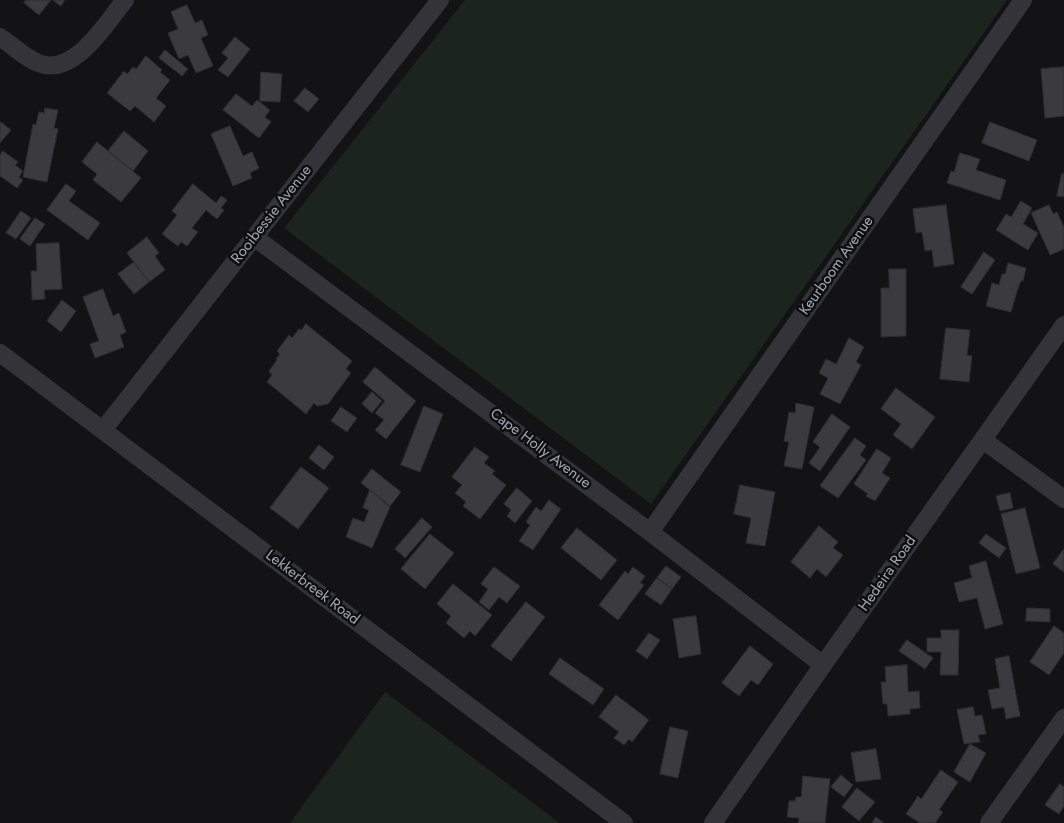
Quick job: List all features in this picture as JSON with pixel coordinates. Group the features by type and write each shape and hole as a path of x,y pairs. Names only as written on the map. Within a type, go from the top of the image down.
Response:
{"street":[{"path":"0,36 39,64 49,66 63,65 76,57 125,0"},
{"name":"Rooibessie Avenue","path":"103,430 440,0"},
{"name":"Keurboom Avenue","path":"650,532 1023,0"},
{"name":"Cape Holly Avenue","path":"254,237 650,532 823,665"},
{"name":"Hedeira Road","path":"713,823 1064,325"},
{"name":"Lekkerbreek Road","path":"0,353 624,823"},
{"path":"983,440 1064,499"},
{"path":"989,823 1064,718"}],"shaded area":[{"path":"465,0 1007,0 651,504 284,228"},
{"path":"385,692 560,823 290,823"}],"building":[{"path":"26,0 51,0 39,15 24,3"},
{"path":"53,0 65,0 61,6"},
{"path":"187,5 195,23 202,20 208,35 201,38 213,66 196,73 188,55 179,59 168,33 178,29 171,12"},
{"path":"235,37 250,49 228,77 218,70 228,58 222,53"},
{"path":"165,50 188,69 182,76 159,58"},
{"path":"146,56 170,80 156,98 166,106 154,122 135,106 130,111 107,93 124,71 127,74 133,67 136,69"},
{"path":"1064,67 1064,116 1045,118 1041,69"},
{"path":"261,72 282,74 280,102 260,101"},
{"path":"305,88 319,99 308,112 294,101"},
{"path":"236,94 252,106 257,100 270,110 265,117 271,122 259,138 223,110"},
{"path":"45,108 58,110 54,128 58,129 47,182 23,177 33,124 36,125 39,112 44,113"},
{"path":"990,122 1037,140 1029,161 982,143"},
{"path":"0,123 11,130 0,143"},
{"path":"230,126 243,156 252,152 259,168 250,173 252,178 233,186 211,134"},
{"path":"124,131 148,151 133,171 108,151"},
{"path":"97,142 141,178 121,202 93,180 97,174 82,162"},
{"path":"3,151 18,162 15,165 23,171 19,177 23,180 17,188 0,176 0,155"},
{"path":"960,153 980,159 976,170 1006,180 1000,200 947,183 951,171 954,172"},
{"path":"1062,173 1064,174 1064,197 1057,196"},
{"path":"66,184 76,191 69,201 100,223 88,240 47,210"},
{"path":"193,184 216,203 221,196 227,200 221,208 224,210 217,219 206,210 192,228 198,232 187,246 181,242 178,246 162,234 177,215 172,211"},
{"path":"1021,201 1032,208 1023,224 1038,233 1028,250 996,230 1006,214 1011,217"},
{"path":"946,205 954,264 934,267 932,250 925,251 922,232 916,233 913,209"},
{"path":"1049,205 1053,214 1057,212 1064,227 1064,249 1050,255 1031,213"},
{"path":"21,211 31,218 16,239 6,233"},
{"path":"35,218 45,224 30,246 20,239"},
{"path":"147,237 159,253 155,256 165,270 149,282 127,253"},
{"path":"59,243 62,289 44,290 45,299 32,300 31,271 37,271 36,244"},
{"path":"984,252 995,260 972,294 961,287"},
{"path":"134,262 149,282 134,294 118,274"},
{"path":"1008,263 1026,268 1011,312 986,306 992,283 999,285"},
{"path":"889,269 906,269 906,336 881,337 881,288 889,288"},
{"path":"103,289 113,316 119,313 126,332 120,335 124,347 95,358 90,344 99,341 83,297"},
{"path":"62,300 76,311 61,332 47,321"},
{"path":"306,324 352,361 346,369 351,373 328,404 317,406 314,403 306,414 267,382 272,375 269,371 280,354 277,351 289,335 292,338"},
{"path":"946,328 970,330 967,355 972,356 969,382 940,379"},
{"path":"849,338 864,347 856,362 861,365 840,404 820,394 828,378 819,373 826,359 836,364"},
{"path":"375,367 416,401 386,439 375,430 384,420 375,413 385,401 363,382"},
{"path":"896,388 935,417 912,449 893,435 901,424 881,409"},
{"path":"372,392 382,401 372,413 362,404"},
{"path":"796,403 814,407 802,469 784,466 789,442 784,441 789,412 795,413"},
{"path":"424,406 443,414 420,472 401,465"},
{"path":"341,407 357,418 347,432 331,421"},
{"path":"832,414 850,427 820,471 809,463 820,447 813,442"},
{"path":"855,438 866,446 860,455 866,460 838,498 820,486"},
{"path":"319,445 334,457 324,470 309,458"},
{"path":"475,447 489,457 484,463 495,471 492,474 506,485 480,519 463,506 466,502 455,493 462,485 452,477"},
{"path":"877,449 891,458 882,473 890,478 875,501 866,496 868,494 854,484"},
{"path":"301,467 329,488 298,529 270,508"},
{"path":"372,469 401,492 390,506 361,483"},
{"path":"740,485 775,492 765,546 746,543 751,518 734,514"},
{"path":"517,488 532,501 515,523 507,516 511,510 504,504"},
{"path":"370,490 390,507 372,548 346,537 353,518 364,522 369,510 363,508"},
{"path":"1010,493 1013,508 1000,511 996,496"},
{"path":"549,500 561,509 533,550 519,541 530,525 526,522 536,507 541,511"},
{"path":"1025,508 1040,568 1016,574 1001,514"},
{"path":"422,518 432,527 405,558 395,549"},
{"path":"819,526 838,542 833,548 843,555 826,577 817,569 810,578 791,562"},
{"path":"577,528 617,560 601,580 561,548"},
{"path":"430,534 454,553 425,589 401,569"},
{"path":"986,534 1006,548 999,558 979,543"},
{"path":"1064,549 1064,572 1053,564"},
{"path":"986,561 1003,624 985,629 977,598 959,602 954,583 972,578 969,566"},
{"path":"666,566 681,577 672,589 657,578"},
{"path":"494,567 520,586 507,603 499,597 489,610 479,602 488,589 481,584"},
{"path":"633,567 645,576 640,583 644,585 618,620 599,605 625,571 628,574"},
{"path":"657,578 672,589 661,605 645,594"},
{"path":"453,584 492,615 475,636 470,631 464,638 446,623 451,616 437,604"},
{"path":"526,602 545,617 511,661 491,646"},
{"path":"1027,608 1050,609 1050,622 1026,621"},
{"path":"696,616 701,654 679,658 673,619"},
{"path":"1054,626 1064,633 1064,653 1049,675 1030,662"},
{"path":"941,630 959,630 958,675 940,675 941,652 927,652 927,638 941,638"},
{"path":"649,633 660,640 647,659 636,651"},
{"path":"907,640 933,658 925,669 899,651"},
{"path":"750,646 773,664 758,685 751,680 739,696 722,683"},
{"path":"1009,656 1020,716 1006,719 1004,707 992,709 988,690 1000,688 995,659"},
{"path":"560,658 604,689 593,705 549,674"},
{"path":"907,665 908,692 919,691 920,708 910,709 910,714 888,716 887,704 883,704 881,682 886,682 885,667"},
{"path":"616,695 649,720 632,742 629,739 624,745 614,738 619,732 599,717"},
{"path":"973,707 975,716 982,715 986,734 978,735 980,742 964,744 957,710"},
{"path":"670,727 688,731 678,778 660,774"},
{"path":"970,744 986,753 970,782 954,772"},
{"path":"876,749 881,779 856,782 851,753"},
{"path":"941,770 958,782 939,810 943,812 935,823 920,823 906,814 918,796 921,799"},
{"path":"841,775 853,785 844,797 831,787"},
{"path":"803,776 830,779 825,823 798,823 799,818 787,817 789,801 795,801 796,797 801,797"},
{"path":"1060,784 1064,787 1064,806 1059,814 1045,805"},
{"path":"857,788 875,802 859,821 842,807"},
{"path":"876,817 884,823 872,823"}]}
